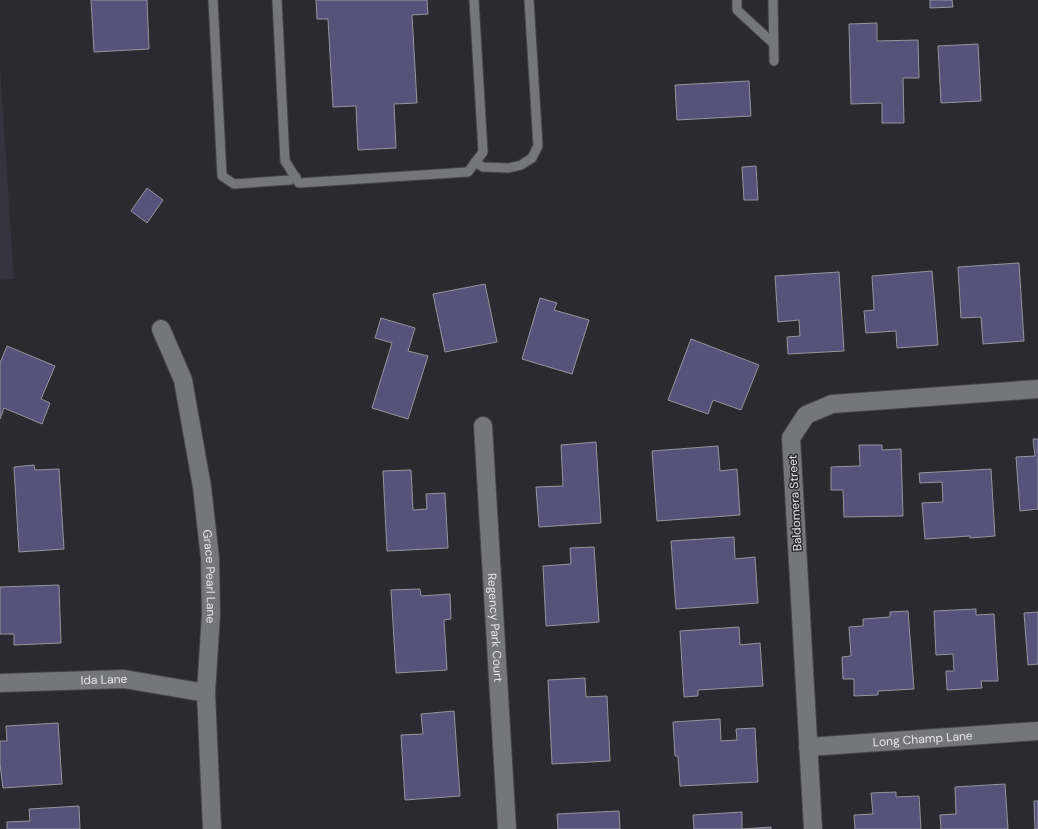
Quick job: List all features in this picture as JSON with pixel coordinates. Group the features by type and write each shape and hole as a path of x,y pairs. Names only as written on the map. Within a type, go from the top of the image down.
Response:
{"street":[{"name":"Grace Pearl Lane","path":"161,329 183,380 202,487 210,558 211,614 206,693 212,829"},
{"name":"Baldomera Street","path":"813,829 791,438 806,415 832,404 1038,389"},
{"name":"Regency Park Court","path":"483,426 507,829"},
{"name":"Ida Lane","path":"0,683 124,679 206,693"},
{"name":"Long Champ Lane","path":"808,747 1038,731"}],"lane":[{"path":"213,0 222,176 234,184 290,180 296,177"},
{"path":"277,0 285,161 299,183 468,172 483,152 474,0"},
{"path":"476,162 483,167 509,168 521,166 532,158 538,146 529,0"},
{"path":"737,0 737,10 774,44"},
{"path":"772,0 774,61"}],"shaded area":[{"path":"0,66 14,279 0,280"}],"building":[{"path":"91,0 147,0 149,49 94,52"},
{"path":"316,0 427,0 428,14 412,15 417,103 394,104 396,148 358,150 356,106 333,107 328,19 317,19"},
{"path":"930,0 952,0 953,7 930,8"},
{"path":"877,23 877,41 918,40 919,78 903,78 904,123 882,123 882,103 851,104 849,24"},
{"path":"978,44 981,101 941,103 938,46"},
{"path":"749,81 751,116 677,120 675,85"},
{"path":"756,166 758,200 744,200 742,167"},
{"path":"147,188 163,200 147,223 131,211"},
{"path":"1019,263 1024,341 983,344 981,317 961,318 958,267"},
{"path":"932,271 938,345 897,348 896,331 866,333 864,311 874,310 872,276"},
{"path":"839,272 844,351 788,354 787,337 800,336 799,320 778,322 775,276"},
{"path":"485,284 497,342 445,352 433,294"},
{"path":"540,298 557,303 554,310 589,320 572,374 522,359"},
{"path":"381,318 415,328 408,351 428,356 408,419 372,408 392,343 375,338"},
{"path":"691,339 759,365 741,410 713,400 708,414 668,400"},
{"path":"7,346 55,366 41,399 50,403 42,424 4,408 0,419 0,363"},
{"path":"1033,439 1038,439 1038,509 1020,511 1016,457 1035,456"},
{"path":"596,442 601,523 539,527 536,487 563,486 561,445"},
{"path":"859,445 882,445 882,450 901,449 903,516 844,517 843,490 831,490 831,467 860,466"},
{"path":"718,446 720,471 737,469 740,515 657,521 652,451"},
{"path":"34,465 35,470 59,469 64,549 19,552 14,467"},
{"path":"991,469 995,536 925,539 922,503 943,502 942,482 920,483 919,473"},
{"path":"411,470 413,510 427,509 426,494 445,493 448,548 387,551 383,471"},
{"path":"734,537 735,559 755,557 758,603 676,609 671,541"},
{"path":"594,547 599,622 546,626 543,566 571,564 570,548"},
{"path":"59,585 61,643 14,645 14,634 0,634 0,587"},
{"path":"420,589 421,596 450,594 451,619 444,620 447,670 396,673 391,590"},
{"path":"976,609 976,615 994,614 998,681 981,681 982,688 947,690 946,671 954,671 953,654 936,655 934,611"},
{"path":"908,611 914,689 878,691 878,695 854,696 854,679 843,679 842,657 851,656 849,627 863,626 863,619 890,617 890,612"},
{"path":"1038,612 1038,664 1028,665 1024,613"},
{"path":"739,627 740,645 760,643 763,686 698,690 698,696 684,697 680,631"},
{"path":"585,678 586,697 607,696 610,761 552,764 548,680"},
{"path":"454,711 460,796 405,800 401,735 423,734 421,714"},
{"path":"720,719 721,741 737,740 736,729 755,728 758,782 680,786 678,756 675,756 673,722"},
{"path":"58,723 62,784 3,788 0,764 0,741 7,741 6,726"},
{"path":"1005,784 1008,829 941,829 940,815 956,814 955,787"},
{"path":"896,792 896,797 919,796 921,829 855,829 854,815 873,814 871,793"},
{"path":"1034,801 1038,801 1038,829 1035,829"},
{"path":"79,806 80,829 7,829 7,822 30,821 29,809"},
{"path":"619,811 620,829 558,829 557,814"},
{"path":"742,812 742,829 694,829 693,815"},
{"path":"771,827 771,829 742,829"}]}
